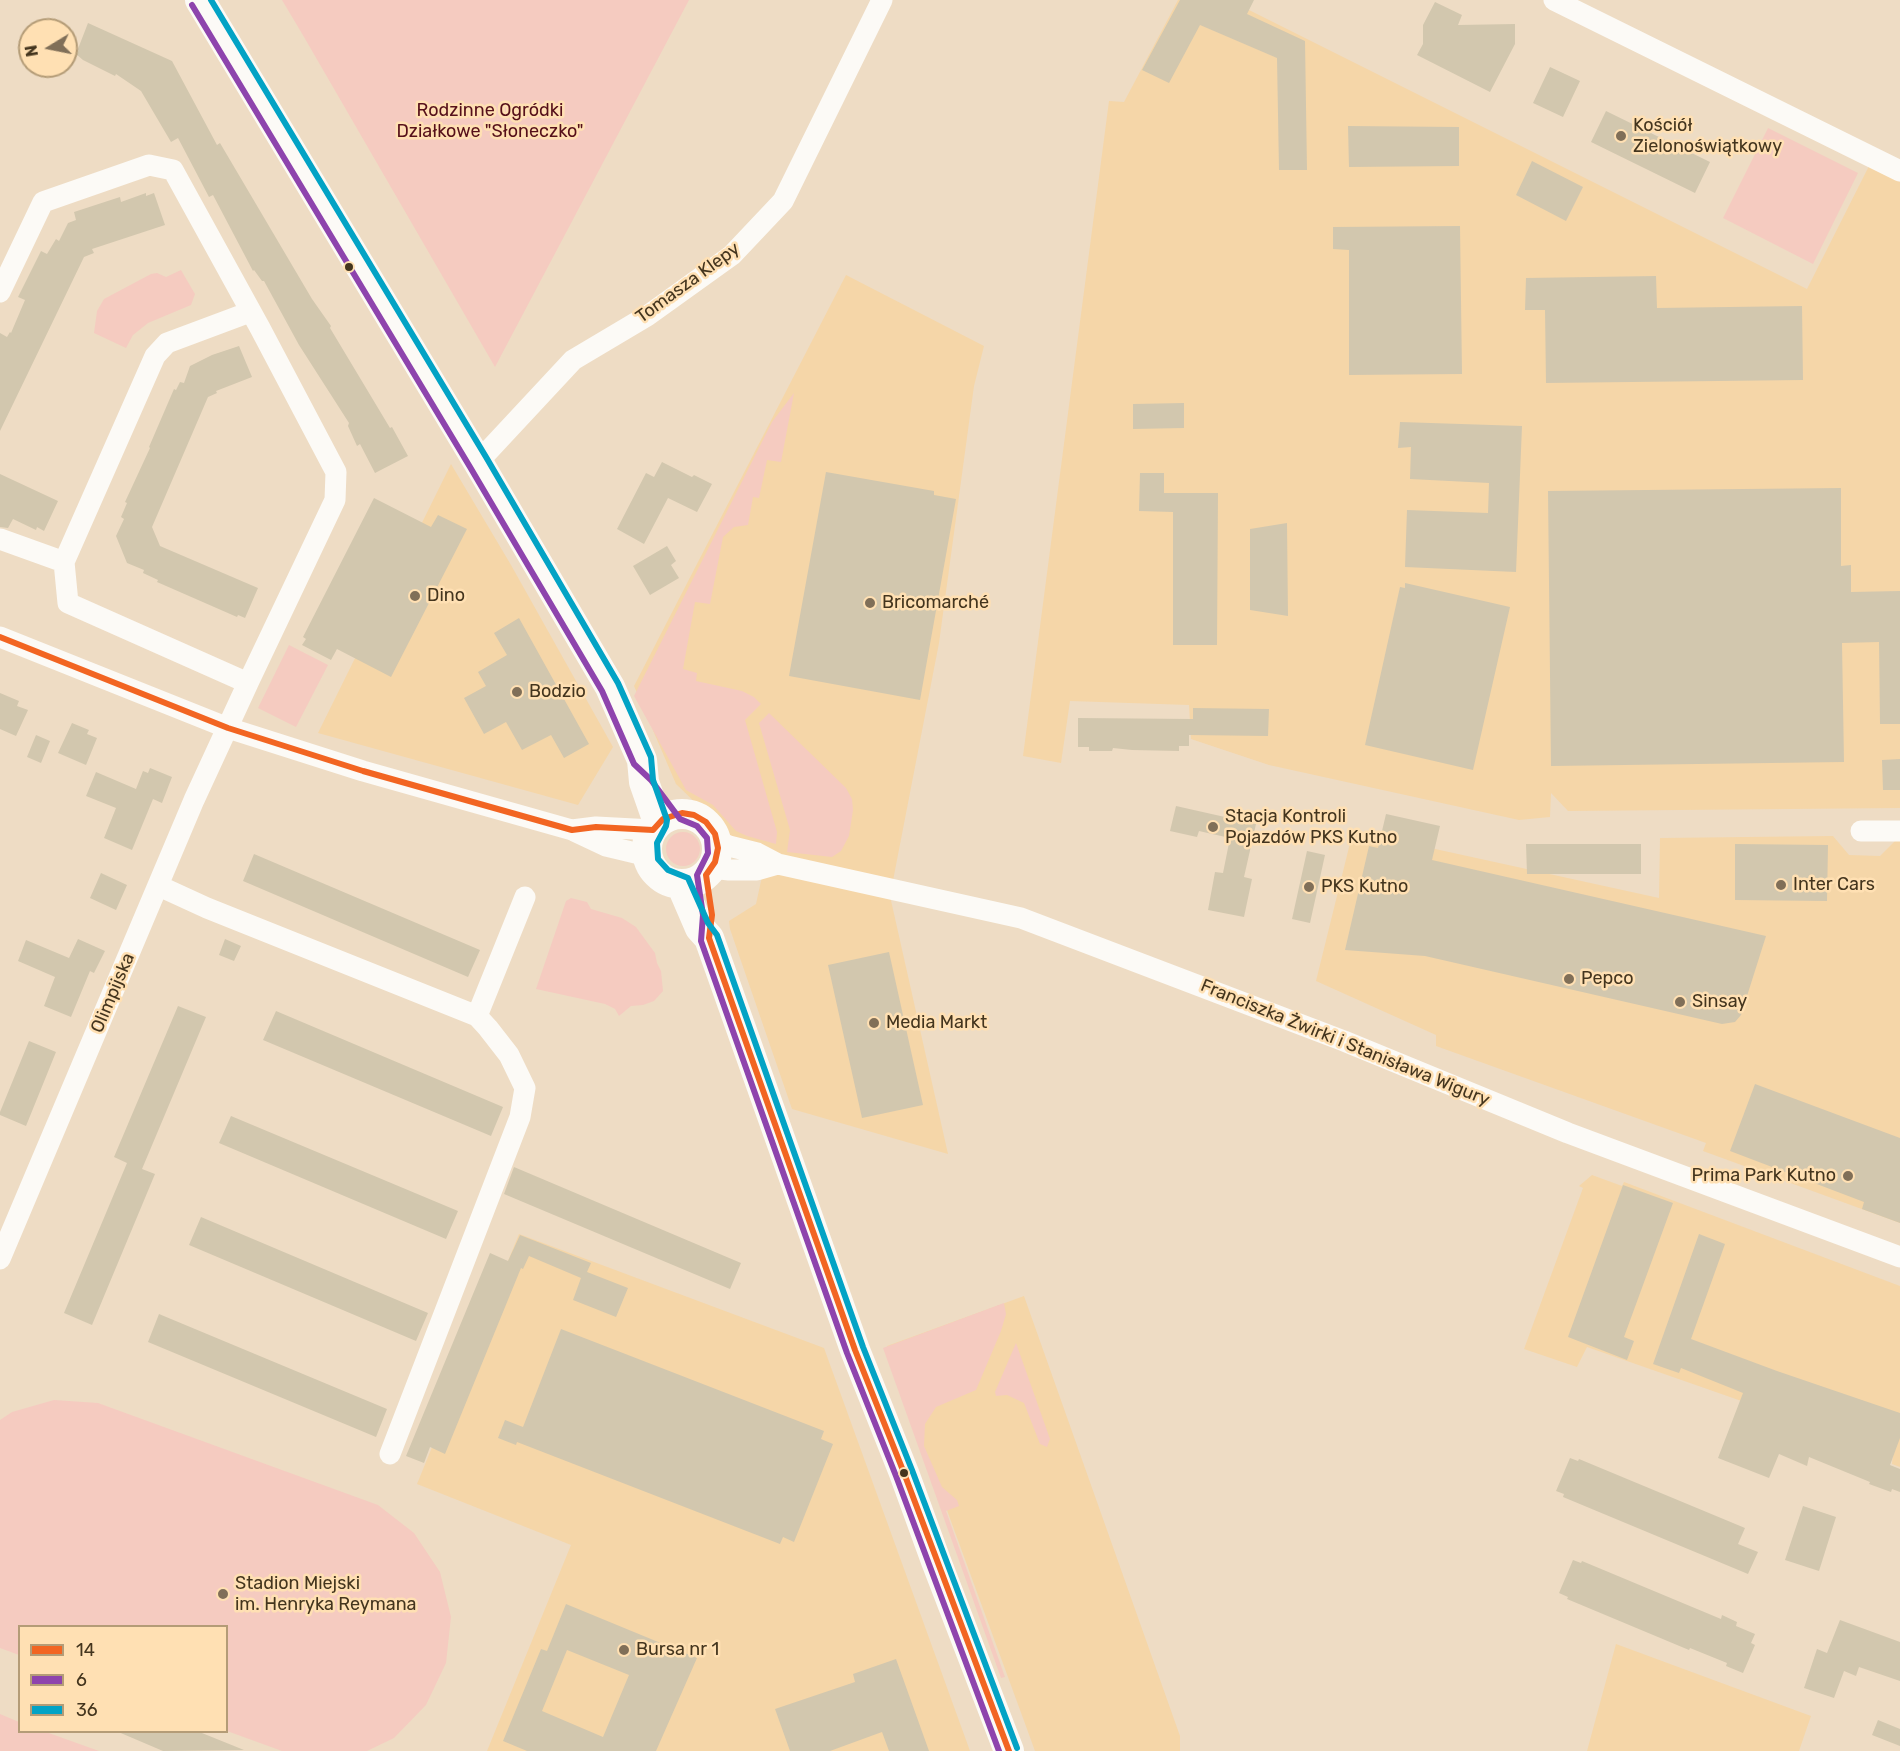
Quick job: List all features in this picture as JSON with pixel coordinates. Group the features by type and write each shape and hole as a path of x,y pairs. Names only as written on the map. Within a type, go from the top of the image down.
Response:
{"street":[{"path":"200,0 478,462 610,687 642,760 653,836 653,868 663,878 704,867"},
{"name":"Tomasza Klepy","path":"478,462 573,360 646,316 732,255 783,201 882,0"},
{"path":"1554,0 1900,171"},
{"path":"0,292 43,202 150,165 172,170 250,312 167,343 155,356 63,562 68,603 248,683"},
{"name":"Olimpijska","path":"0,1259 194,801 335,500 336,472 250,312"},
{"path":"0,539 63,562"},
{"path":"0,637 228,728 363,771 572,830 606,846 653,836 672,815 687,813 706,822 700,928 709,938 855,1350 897,1454 1009,1751"},
{"path":"642,760 658,774 687,813"},
{"path":"1861,831 1900,831"},
{"name":"Franciszka Żwirki i Stanisława Wigury","path":"704,867 757,870 778,864 1021,918 1354,1045 1568,1133 1900,1257"},
{"path":"159,886 477,1016 509,1055 525,1088 520,1117 390,1454"},
{"path":"477,1016 525,897"}],"shaded area":[{"path":"1178,0 1229,0 1807,289 1869,166 1900,182 1900,808 1568,811 1551,793 1550,817 1519,820 1269,765 1191,739 1189,705 1070,701 1061,763 1023,756 1109,101 1124,102"},
{"path":"846,275 984,346 974,386 939,643 890,896 948,1154 792,1109 729,921 756,904 768,849 730,836 676,784 634,686"},
{"path":"451,464 511,565 613,747 578,805 318,733"},
{"path":"1353,831 1659,898 1660,838 1833,836 1849,855 1880,856 1900,836 1900,1223 1703,1151 1706,1143 1436,1046 1436,1035 1316,981"},
{"path":"1592,1175 1622,1186 1624,1182 1900,1286 1900,1467 1892,1464 1893,1454 1587,1347 1577,1367 1524,1349 1583,1188 1579,1186"},
{"path":"519,1234 824,1348 970,1751 487,1751 571,1545 417,1484"},
{"path":"1024,1296 1180,1736 1180,1751 1035,1751 887,1346"},
{"path":"1616,1644 1811,1716 1799,1751 1587,1751"}],"green space":[{"name":"Rodzinne Ogródki Działkowe \"Słoneczko\"","path":"282,0 689,0 495,367 304,37"},
{"path":"1768,128 1858,173 1813,264 1723,218"},
{"path":"181,270 195,294 191,305 148,323 133,335 126,348 94,333 97,311 104,299 151,274 157,273 166,277"},
{"path":"794,393 781,462 767,460 759,498 753,497 748,525 734,527 723,537 710,604 695,602 683,669 697,673 696,681 742,691 754,697 761,704 745,720 777,832 776,844 736,831 713,805 686,790 634,696 772,422"},
{"path":"289,645 328,665 296,727 258,708"},
{"path":"769,713 846,788 852,799 853,810 849,836 841,851 832,857 787,852 790,830 759,723"},
{"path":"683,832 695,837 700,849 695,861 683,866 671,861 666,849 671,837"},
{"path":"571,898 587,902 591,909 622,918 636,927 655,953 661,971 663,991 654,1001 631,1006 619,1016 615,1009 605,1004 536,989 566,901"},
{"path":"1004,1303 1006,1314 1001,1331 976,1390 936,1407 925,1424 924,1446 942,1487 957,1500 959,1506 946,1511 1005,1677 1001,1678 883,1348"},
{"path":"1016,1343 1050,1439 1047,1447 1040,1444 1024,1403 1007,1395 996,1396 995,1392"},
{"name":"Stadion Miejski im. Henryka Reymana","path":"54,1400 98,1403 378,1505 414,1533 440,1572 451,1617 446,1663 426,1705 394,1738 367,1751 282,1751 228,1731 228,1625 18,1625 18,1655 0,1648 0,1420 12,1412"},
{"path":"0,1714 18,1722 18,1733 49,1733 99,1751 0,1751"}],"building":[{"path":"1180,0 1254,0 1247,14 1305,41 1307,170 1279,170 1277,58 1200,25 1169,83 1142,70"},
{"path":"1435,2 1462,15 1458,25 1515,24 1515,44 1490,92 1417,55 1423,44 1423,25"},
{"path":"88,23 172,61 217,145 220,143 408,456 375,473 360,444 357,446 348,426 349,423 299,345 264,281 253,271 213,195 209,197 178,138 171,142 141,91 116,74 115,76 83,60 78,56 78,49"},
{"path":"1550,67 1580,81 1563,117 1533,103"},
{"path":"1606,111 1710,162 1695,193 1591,142"},
{"path":"1348,126 1459,127 1459,166 1349,167"},
{"path":"1532,161 1583,187 1566,221 1516,195"},
{"path":"146,193 146,196 154,193 165,225 92,249 94,253 84,257 0,431 0,333 7,337 11,333 25,300 18,297 41,251 47,254 56,239 59,241 68,223 76,220 74,212 120,197 121,202"},
{"path":"1460,226 1462,374 1349,375 1349,250 1333,249 1333,227"},
{"path":"1656,276 1657,308 1802,306 1803,380 1546,383 1545,310 1525,310 1526,278"},
{"path":"239,346 252,377 216,391 217,393 208,397 152,527 160,546 258,588 245,618 238,615 237,617 157,582 158,580 143,573 144,570 127,563 116,536 124,519 121,517 127,503 125,502 174,389 176,390 180,382 184,383 190,366 212,355"},
{"path":"1184,403 1184,428 1133,429 1133,404"},
{"path":"1400,422 1522,426 1516,572 1405,567 1407,510 1488,513 1489,483 1410,479 1411,447 1398,448"},
{"path":"662,462 712,484 697,512 668,498 644,544 617,529 646,473 654,477"},
{"name":"Bricomarché","path":"826,472 934,491 934,495 956,499 920,700 789,676"},
{"path":"1140,473 1164,473 1164,493 1218,493 1217,645 1173,645 1173,512 1139,511"},
{"path":"0,474 58,501 44,531 37,527 36,530 13,519 8,528 0,527"},
{"path":"1841,488 1841,566 1851,565 1851,592 1900,591 1900,724 1880,724 1879,642 1842,643 1844,762 1551,766 1548,491"},
{"path":"374,498 431,527 438,515 467,529 391,677 337,649 331,660 302,645 306,639 303,637"},
{"path":"1287,523 1288,616 1250,610 1250,529"},
{"path":"667,546 676,561 671,565 679,578 650,595 633,566"},
{"path":"1405,583 1510,607 1473,770 1365,745 1400,587 1405,588"},
{"name":"Bodzio","path":"519,618 589,744 564,758 551,735 522,750 506,722 484,734 464,698 486,686 478,672 507,655 494,633"},
{"path":"0,693 19,701 17,706 28,710 16,736 0,729"},
{"path":"1193,708 1269,709 1268,736 1189,735 1189,746 1179,746 1179,751 1113,748 1112,751 1089,751 1089,747 1078,747 1078,718 1193,719"},
{"path":"72,723 89,730 87,734 97,738 86,765 58,753"},
{"path":"36,735 50,741 41,763 27,757"},
{"path":"1900,759 1900,790 1883,790 1882,760"},
{"path":"150,768 172,777 162,803 153,799 132,850 104,838 116,808 86,796 96,772 136,789 143,771 148,773"},
{"path":"1176,806 1256,824 1244,877 1252,879 1244,917 1208,910 1215,872 1223,873 1230,838 1199,831 1197,837 1170,831"},
{"path":"1386,814 1440,826 1432,860 1766,936 1741,1015 1735,1022 1722,1024 1425,956 1345,950 1369,846 1378,848"},
{"path":"1526,844 1641,844 1641,874 1527,874"},
{"name":"Inter Cars","path":"1735,844 1828,845 1827,901 1735,900"},
{"name":"PKS Kutno","path":"1307,851 1325,855 1310,923 1292,919"},
{"path":"254,854 480,950 468,977 243,881"},
{"path":"101,873 127,885 116,910 90,898"},
{"path":"78,939 105,951 94,973 90,971 71,1017 44,1006 55,977 18,961 26,940 69,958"},
{"path":"225,939 241,946 234,961 219,955"},
{"name":"Media Markt","path":"889,952 923,1105 862,1118 828,965"},
{"path":"178,1006 206,1017 142,1169 155,1174 92,1325 64,1313 127,1163 114,1157"},
{"path":"276,1011 503,1107 491,1136 263,1040"},
{"path":"29,1041 56,1052 26,1126 0,1115 0,1112"},
{"name":"Prima Park Kutno","path":"1755,1084 1900,1138 1900,1223 1862,1209 1864,1202 1730,1151"},
{"path":"231,1116 458,1211 446,1239 219,1143"},
{"path":"514,1167 741,1263 730,1289 504,1194"},
{"path":"1623,1185 1673,1203 1624,1337 1634,1341 1627,1360 1568,1337"},
{"path":"201,1217 428,1313 416,1341 189,1245"},
{"path":"1699,1234 1725,1244 1691,1339 1900,1413 1900,1438 1890,1465 1900,1469 1900,1492 1892,1489 1891,1492 1869,1484 1870,1482 1809,1457 1807,1466 1779,1454 1769,1478 1718,1458 1743,1393 1681,1368 1679,1373 1653,1364"},
{"path":"520,1235 591,1263 587,1272 628,1288 616,1317 573,1300 581,1278 529,1256 523,1269 521,1268 445,1454 430,1447 424,1463 406,1456 490,1253 508,1261"},
{"path":"159,1314 387,1409 376,1437 148,1342"},
{"path":"561,1329 824,1431 821,1439 833,1444 794,1542 783,1537 780,1544 517,1442 516,1445 498,1438 505,1420 523,1427"},
{"path":"1570,1458 1578,1461 1579,1459 1745,1528 1738,1544 1758,1552 1748,1574 1563,1497 1564,1494 1556,1491"},
{"path":"1803,1506 1836,1517 1819,1571 1785,1560"},
{"path":"1573,1560 1581,1563 1582,1561 1721,1619 1722,1615 1737,1622 1736,1626 1755,1634 1751,1643 1755,1645 1743,1673 1726,1666 1727,1663 1690,1648 1689,1650 1567,1599 1568,1597 1559,1593"},
{"path":"566,1604 697,1658 656,1751 527,1751 503,1741 541,1649 547,1651","holes":["567,1650 629,1675 603,1737 542,1711"]},
{"path":"1840,1620 1900,1642 1900,1681 1859,1667 1856,1676 1844,1671 1834,1698 1804,1688 1817,1649 1827,1653"},
{"path":"896,1659 929,1751 889,1751 882,1732 830,1751 790,1751 775,1709 855,1682 853,1674"},
{"path":"1878,1720 1900,1729 1900,1746 1872,1735"},
{"path":"121,1733 202,1733 244,1750 163,1751"}],"transit line":[{"name":"36","path":"211,0 486,457 618,683 651,757 653,780 667,820 657,843 658,859 668,870 688,878 708,923 717,935 863,1347 1017,1748"},
{"name":"6","path":"192,5 602,691 634,764 651,780 680,819 697,826 707,838 708,853 697,875 703,915 701,941 847,1353 896,1476 999,1751"},
{"name":"14","path":"0,637 228,728 363,771 572,830 596,827 653,830 663,819 682,813 694,815 706,822 715,834 718,848 715,862 706,875 712,915 709,938 855,1350 1009,1751"}],"place":[{"name":"Kościół Zielonoświątkowy","path":"1621,136"},
{"name":"Dino","path":"415,596"},
{"name":"Bricomarché","path":"870,603"},
{"name":"Bodzio","path":"517,692"},
{"name":"Stacja Kontroli Pojazdów PKS Kutno","path":"1213,827"},
{"name":"Inter Cars","path":"1781,885"},
{"name":"PKS Kutno","path":"1309,887"},
{"name":"Pepco","path":"1569,979"},
{"name":"Sinsay","path":"1680,1002"},
{"name":"Media Markt","path":"874,1023"},
{"name":"Prima Park Kutno","path":"1848,1176"},
{"name":"Stadion Miejski im. Henryka Reymana","path":"223,1594"},
{"name":"Bursa nr 1","path":"624,1650"}]}
